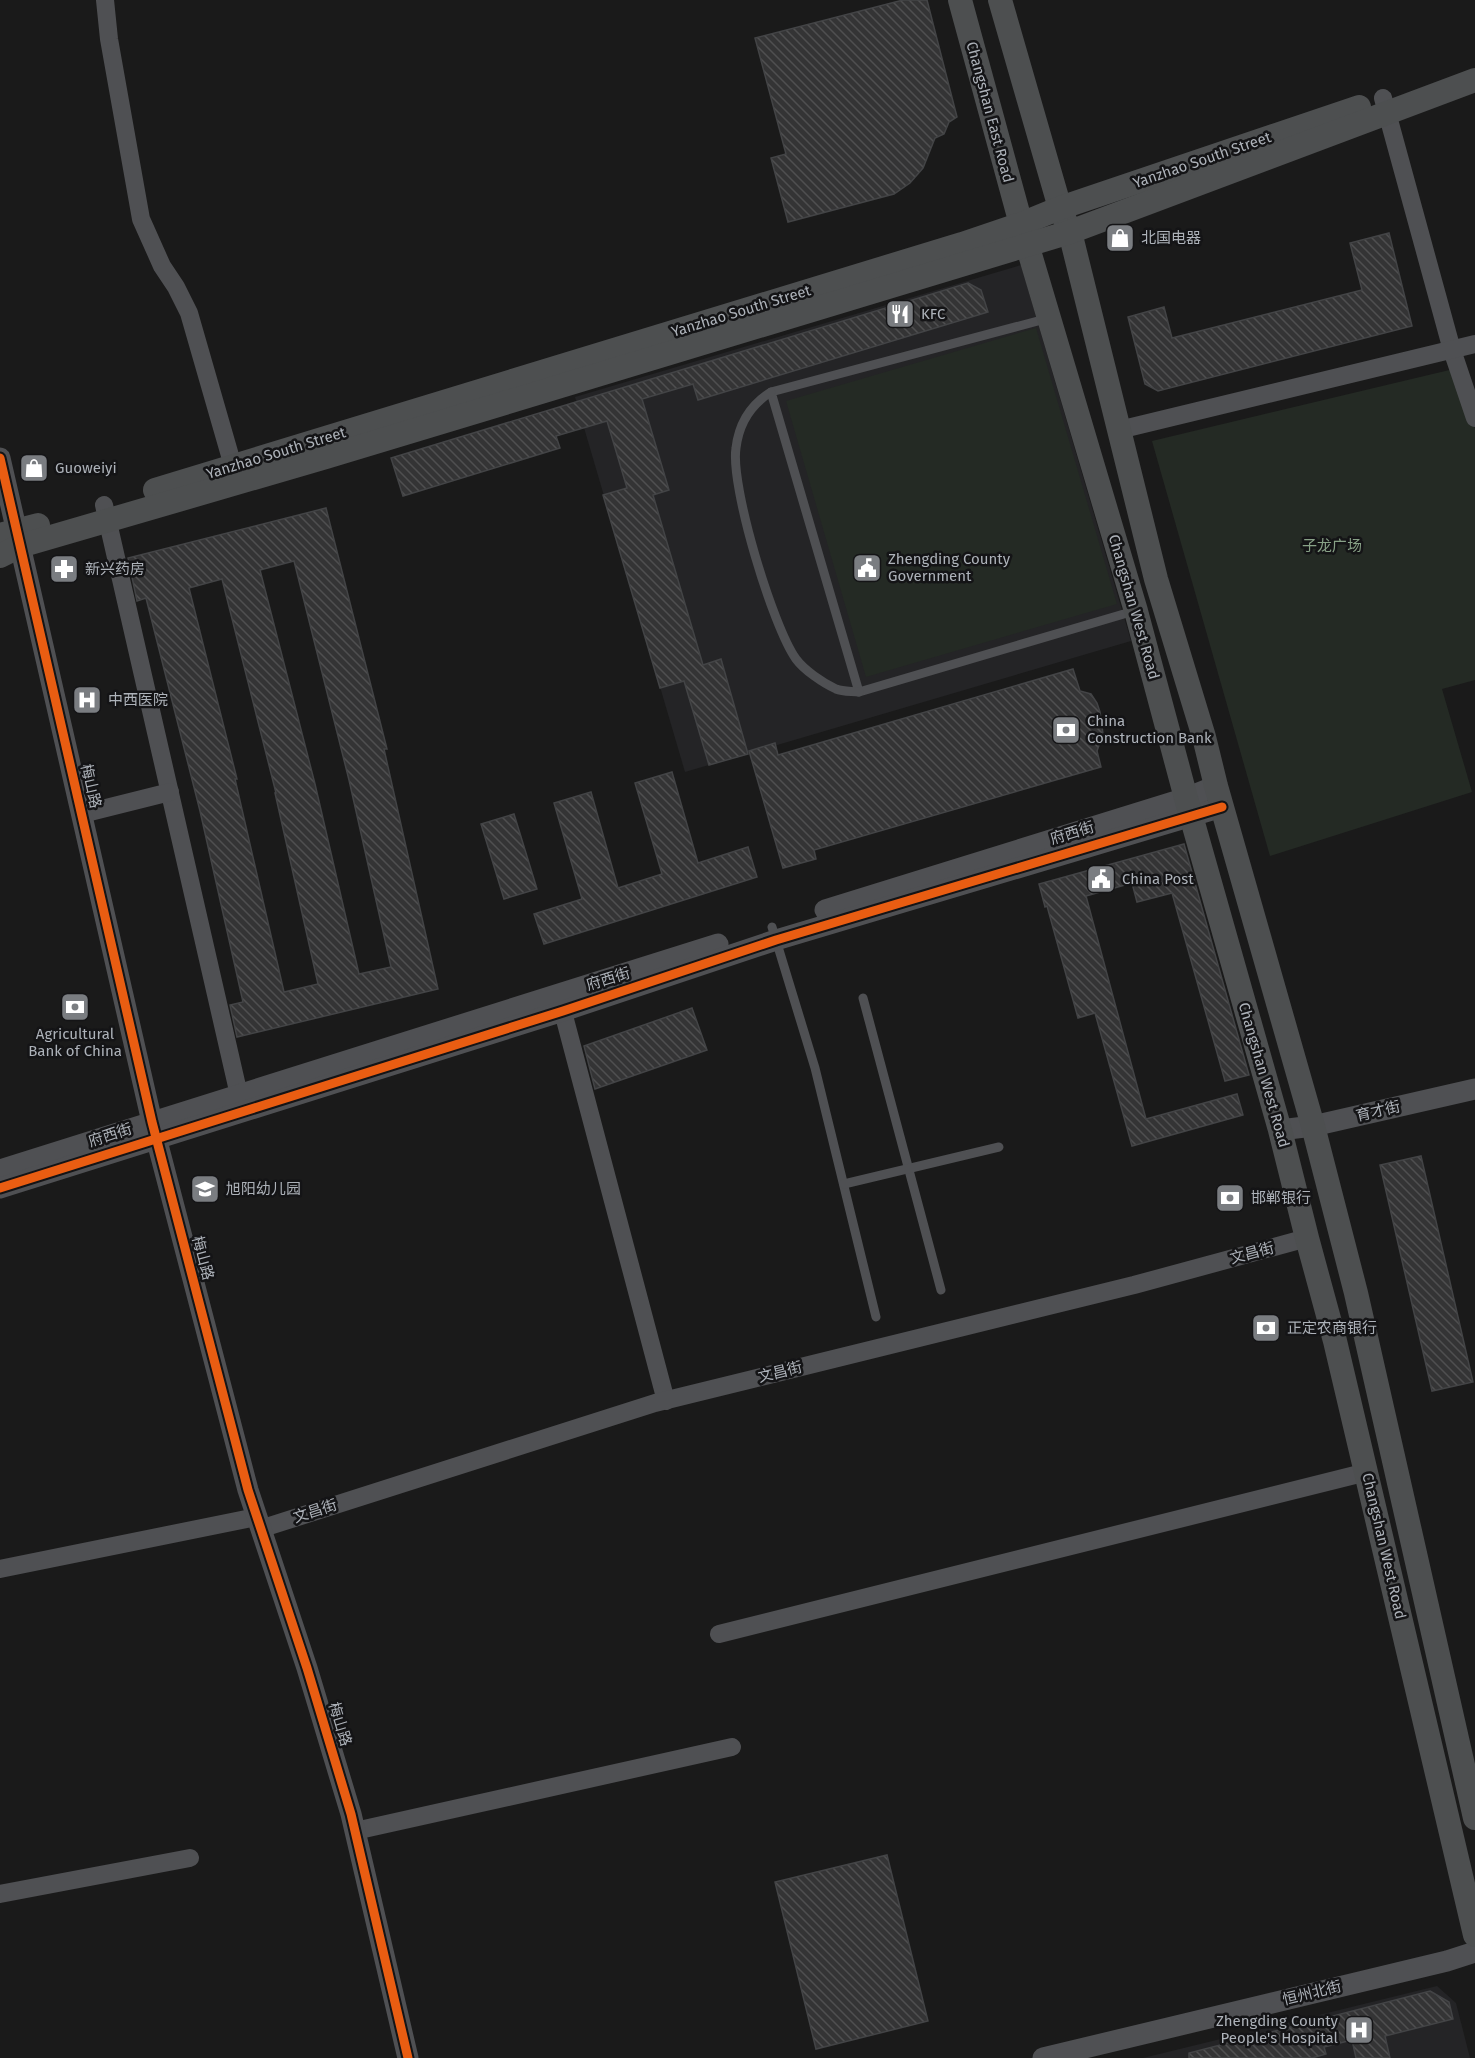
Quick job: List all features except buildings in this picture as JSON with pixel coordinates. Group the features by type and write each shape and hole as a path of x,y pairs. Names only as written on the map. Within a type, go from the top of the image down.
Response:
{"main road":[{"name":"Changshan East Road","path":"960,0 1024,234"},
{"path":"1000,0 1060,208"},
{"name":"Yanzhao South Street","path":"9,542 106,513 233,466 1024,234 1060,208 1385,106 1475,67"},
{"path":"106,513 326,457 1024,234 1070,232 1385,106 1475,80"},
{"name":"Changshan West Road","path":"1060,208 1070,232 1156,579 1204,737 1313,1126 1356,1293 1475,1818"},
{"name":"Changshan West Road","path":"1024,234 1136,611 1188,808 1280,1130 1335,1341 1475,1935"}],"street":[{"path":"105,0 109,39 141,219 162,266 176,287 189,314 233,466"},
{"path":"1385,106 1452,350 1475,418"},
{"path":"1119,430 1475,344"},
{"name":"梅山路","path":"0,458 9,542 82,814 154,1130 248,1490 307,1668 355,1831 408,2058"},
{"path":"106,513 239,1095"},
{"path":"82,814 170,792"},
{"name":"府西街","path":"0,1170 154,1130 239,1095 561,1002 774,933 1219,797"},
{"path":"0,1188 154,1130 561,1002 666,1401"},
{"name":"育才街","path":"1280,1130 1313,1126 1475,1089"},
{"name":"文昌街","path":"0,1569 258,1523 666,1401 1134,1285 1307,1238"},
{"path":"719,1634 1366,1472"},
{"path":"355,1831 732,1747"},
{"path":"0,1894 190,1858"},
{"name":"恒州北街","path":"1043,2058 1475,1952"}],"lane":[{"path":"1049,318 771,392 757,401 743,420 735,449 739,492 765,588 783,635 796,660 838,690 859,692 1136,611"},
{"path":"771,392 859,692"},
{"path":"774,933 815,1068 876,1317"},
{"path":"863,998 941,1290"},
{"path":"844,1184 999,1148"}],"shaded area":[{"name":"Zhengding County Government","path":"1021,265 1131,641 685,772 575,397"},
{"name":"Zhengding County People's Hospital","path":"1437,1986 1456,2003 1470,2058 1143,2058"}],"green space":[{"path":"1036,328 1117,604 866,677 786,401"},
{"name":"子龙广场","path":"1458,368 1475,429 1475,680 1442,689 1472,792 1270,856 1152,441"}],"cycle path":[{"path":"0,458 152,1122 248,1490 307,1668 351,1814 408,2058"},
{"path":"0,1188 563,1011 776,940 1222,807"}],"place":[{"name":"北国电器","path":"1120,238"},
{"name":"KFC","path":"900,314"},
{"name":"Guoweiyi","path":"34,468"},
{"name":"Zhengding County Government","path":"867,568"},
{"name":"新兴药房","path":"64,569"},
{"name":"中西医院","path":"87,700"},
{"name":"China Construction Bank","path":"1066,730"},
{"name":"China Post","path":"1101,879"},
{"name":"Agricultural Bank of China","path":"75,1007"},
{"name":"旭阳幼儿园","path":"205,1189"},
{"name":"邯郸银行","path":"1230,1198"},
{"name":"正定农商银行","path":"1266,1328"},
{"name":"Zhengding County People's Hospital","path":"1359,2030"}]}
